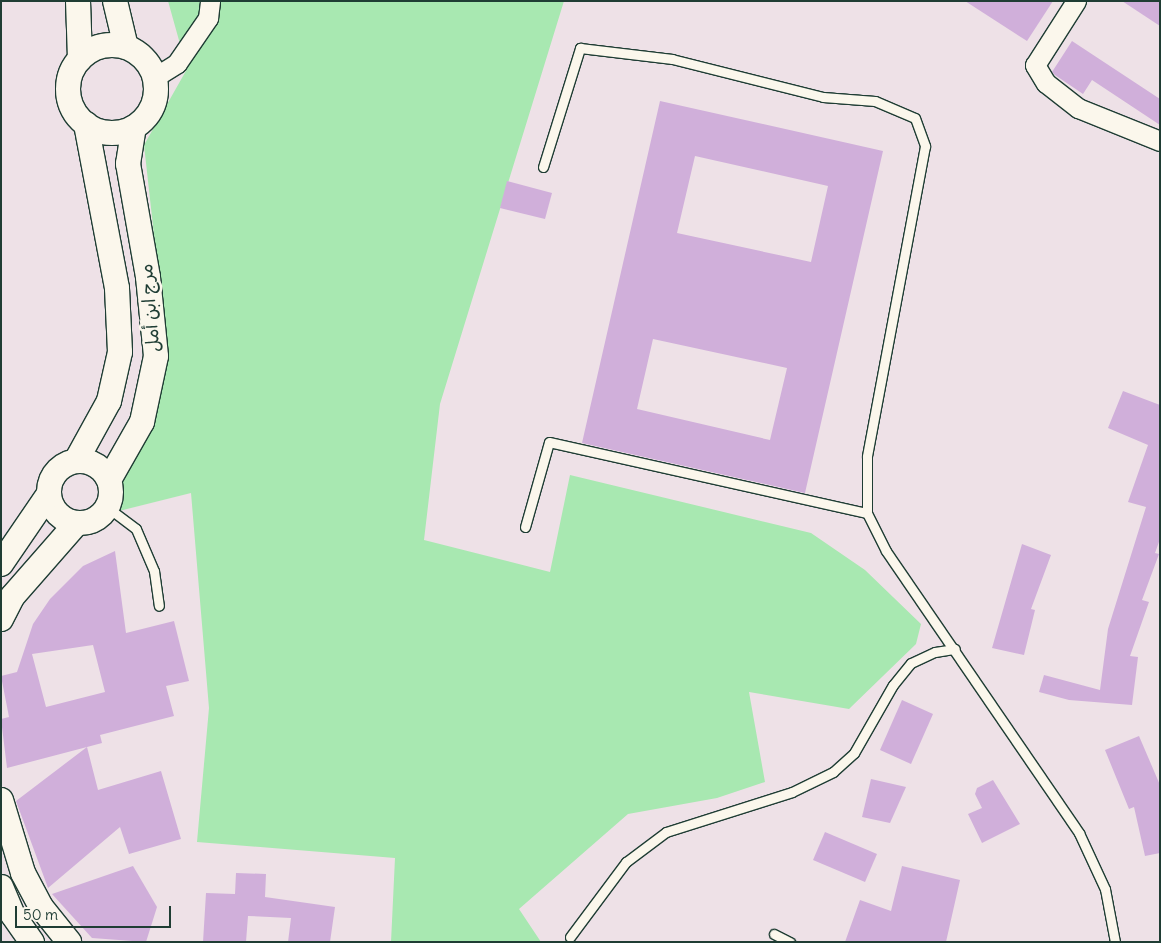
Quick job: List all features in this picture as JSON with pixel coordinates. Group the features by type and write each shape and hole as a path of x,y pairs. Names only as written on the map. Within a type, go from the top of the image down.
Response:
{"street":[{"path":"78,1 80,59 68,91 71,105 86,124 115,133 134,127 151,111 156,97 155,77 142,55 126,47 98,47 80,59"},
{"path":"115,1 126,47"},
{"path":"155,77 177,64 208,18 210,1"},
{"path":"1076,1 1035,65 1046,83 1078,108 1160,142"},
{"name":"مرج ابن أمل","path":"76,461 109,401 120,352 117,288 86,124"},
{"name":"مرج ابن أمل","path":"109,480 142,422 156,356 148,277 128,164 134,127"},
{"path":"1,564 48,495 53,475 76,461 98,467 109,480 112,492 107,507 96,520 76,524 12,597 1,619"},
{"path":"48,495 57,514 76,524"},
{"path":"1,800 23,873 41,907 70,942"},
{"path":"1,887 13,916 32,942"}],"lane":[{"path":"543,167 580,48 672,60 823,97 876,101 915,118 925,146 867,457 866,514 886,551 955,649 1079,833 1105,890 1115,942"},
{"path":"525,527 549,442 866,514"},
{"path":"107,507 136,528 154,571 159,606"},
{"path":"570,937 626,862 666,832 792,792 833,772 854,753 893,685 911,663 934,652 955,649"},
{"path":"774,934 790,942"}],"green space":[{"path":"168,1 564,1 440,404 424,540 550,572 570,475 811,533 865,570 921,624 916,644 849,709 749,692 765,782 717,798 628,814 519,909 541,942 391,942 395,858 197,842 209,708 191,493 119,511 114,477 150,412 157,262 144,145 187,69"}],"building":[{"path":"965,1 1053,1 1027,41"},
{"path":"1122,1 1160,1 1160,26"},
{"path":"1072,41 1160,99 1160,125 1092,80 1083,94 1055,75 1052,72"},
{"path":"660,101 883,151 805,493 582,443","holes":["695,156 828,186 811,262 677,233","653,339 787,368 770,440 637,409"]},
{"path":"507,181 552,193 545,219 500,208"},
{"path":"1123,391 1160,405 1160,539 1155,553 1159,554 1142,600 1149,602 1130,656 1138,657 1132,705 1069,700 1039,692 1044,675 1100,690 1108,629 1146,507 1128,502 1148,445 1108,428"},
{"path":"1022,544 1051,555 1031,609 1035,610 1024,655 992,648"},
{"path":"115,551 126,633 174,621 189,681 166,686 174,716 100,735 102,743 7,768 1,719 9,717 1,676 17,672 33,624 50,599 83,566","holes":["93,645 105,692 46,707 32,654"]},
{"path":"902,700 933,714 911,764 880,750"},
{"path":"1139,736 1160,785 1160,853 1145,856 1134,807 1129,809 1105,750"},
{"path":"87,747 98,790 161,771 181,839 129,854 120,827 48,888 16,801"},
{"path":"871,779 906,787 890,823 862,817"},
{"path":"993,780 1020,824 982,843 968,814 982,808 975,794 977,788"},
{"path":"825,832 877,854 865,882 813,860"},
{"path":"133,866 157,907 146,942 92,938 52,894"},
{"path":"902,866 960,880 946,942 845,942 860,900 891,911"},
{"path":"236,873 266,874 265,897 335,907 330,942 288,942 291,918 248,916 246,942 203,942 206,893 235,894"}]}
